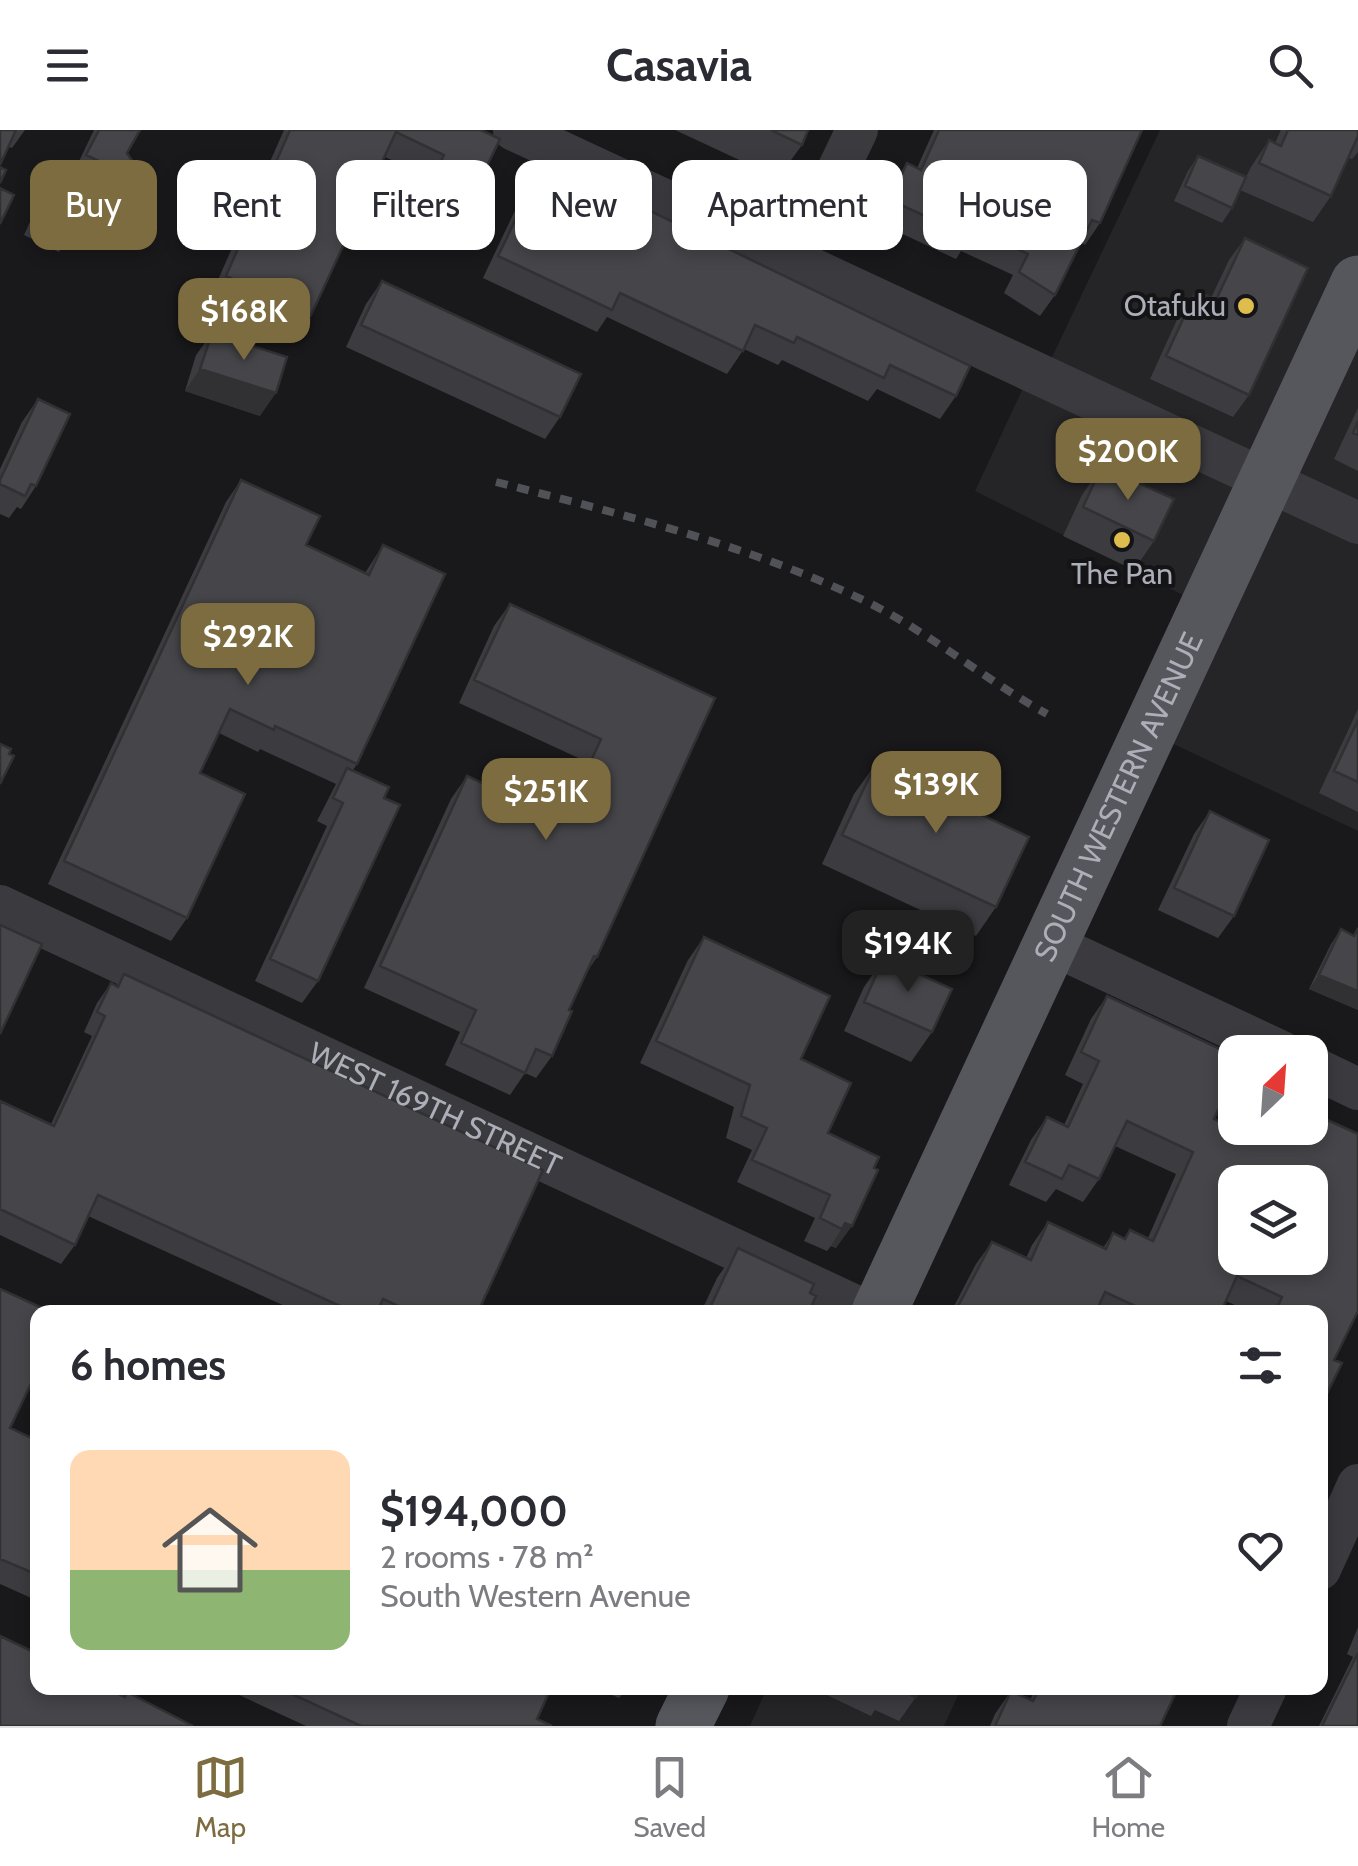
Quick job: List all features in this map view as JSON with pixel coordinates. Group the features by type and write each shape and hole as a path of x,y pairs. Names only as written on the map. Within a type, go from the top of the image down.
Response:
{"main road":[{"name":"SOUTH WESTERN AVENUE","path":"882,1305 1358,283"},
{"path":"683,1726 698,1695"}],"street":[{"path":"514,130 1358,522"},
{"path":"794,262 857,130"},
{"name":"WEST 169TH STREET","path":"0,906 853,1305"},
{"path":"1051,944 1246,1035"},
{"path":"1328,1074 1358,1088"},
{"path":"1328,1551 1358,1485"},
{"path":"1248,1726 1263,1695"}],"shaded area":[{"path":"1160,130 1358,130 1358,831 1148,732 1207,607 975,491 1031,371 1043,376"},
{"path":"764,1695 958,1695 944,1726 750,1726"}],"building":[{"path":"0,130 16,130 0,165"},
{"path":"99,130 140,130 127,153 132,160 97,160 86,155"},
{"path":"290,130 481,130 500,139 490,160 442,160 444,155 396,132 383,160 336,160 336,250 341,250 311,315 226,276 237,250 316,250 316,160 277,160"},
{"path":"771,130 808,130 802,145"},
{"path":"939,130 1142,130 1100,223 1092,220 1087,230 1087,160 926,160"},
{"path":"1288,130 1358,130 1331,196 1259,163 1269,140 1281,146"},
{"path":"1198,156 1246,177 1232,208 1185,186"},
{"path":"907,163 921,170 923,166 923,215 903,206 903,172"},
{"path":"0,188 14,195 0,224"},
{"path":"652,212 672,221 672,250 731,250 970,366 956,396 890,365 884,378 797,337 794,343 755,325 743,351 620,293 612,310 498,256 515,221 515,250 652,250"},
{"path":"1245,238 1308,268 1249,395 1166,356 1196,291 1216,300"},
{"path":"1020,250 1077,250 1055,295 1019,272 1028,254"},
{"path":"382,281 581,374 560,417 361,325"},
{"path":"212,333 287,357 276,393 200,369"},
{"path":"38,399 70,414 36,486 31,484 25,496 0,484 0,480"},
{"path":"1102,466 1174,499 1154,541 1083,507"},
{"path":"241,480 320,516 306,545 369,575 383,545 445,574 357,764 230,709 200,773 245,794 187,918 64,861"},
{"path":"510,604 715,698 569,1010 572,1011 552,1056 536,1049 525,1073 461,1043 476,1010 380,966 467,776 564,820 601,739 474,680"},
{"path":"1358,720 1358,782 1334,771"},
{"path":"0,744 11,749 9,754 14,756 0,784"},
{"path":"875,765 1029,837 996,907 842,835"},
{"path":"347,768 389,787 384,798 400,805 318,981 270,959 343,803 333,798"},
{"path":"1210,811 1269,840 1234,916 1174,888"},
{"path":"0,925 42,944 0,1034"},
{"path":"1358,928 1358,991 1319,975 1341,929 1354,936"},
{"path":"704,937 830,996 801,1059 851,1083 828,1133 879,1157 874,1168 878,1170 852,1226 845,1223 842,1229 820,1218 830,1195 752,1160 767,1128 741,1116 750,1085 656,1041"},
{"path":"884,958 952,989 932,1032 864,1002"},
{"path":"124,974 543,1170 481,1305 396,1305 383,1299 380,1305 338,1305 98,1195 75,1245 0,1209 0,1101 54,1126 105,1016 97,1012 111,983 118,987"},
{"path":"1107,996 1218,1048 1218,1111 1214,1119 1218,1121 1218,1145 1328,1145 1328,1120 1358,1134 1358,1311 1334,1360 1342,1363 1328,1392 1328,1305 1278,1305 1282,1297 1237,1276 1224,1305 1133,1305 1105,1292 1099,1305 959,1305 992,1242 1031,1260 1048,1222 1106,1249 1113,1233 1125,1239 1130,1230 1153,1241 1193,1152 1127,1121 1099,1179 1069,1165 1062,1179 1025,1162 1047,1117 1068,1127 1099,1061 1081,1052"},
{"path":"738,1248 814,1284 810,1293 816,1296 812,1305 711,1305"},
{"path":"0,1289 35,1305 30,1305 30,1386 10,1428 30,1437 30,1572 0,1559"},
{"path":"0,1636 30,1650 30,1695 133,1695 193,1726 0,1726"},
{"path":"1358,1653 1358,1726 1322,1726"},
{"path":"294,1695 548,1695 537,1719 552,1726 361,1726"},
{"path":"1009,1695 1033,1701 1036,1695 1175,1695 1160,1726 995,1726"}],"railway":[{"path":"496,482 684,532 821,581 912,627 1047,714"}],"place":[{"name":"Otafuku","path":"1246,306"},
{"name":"The Pan","path":"1122,540"}]}
